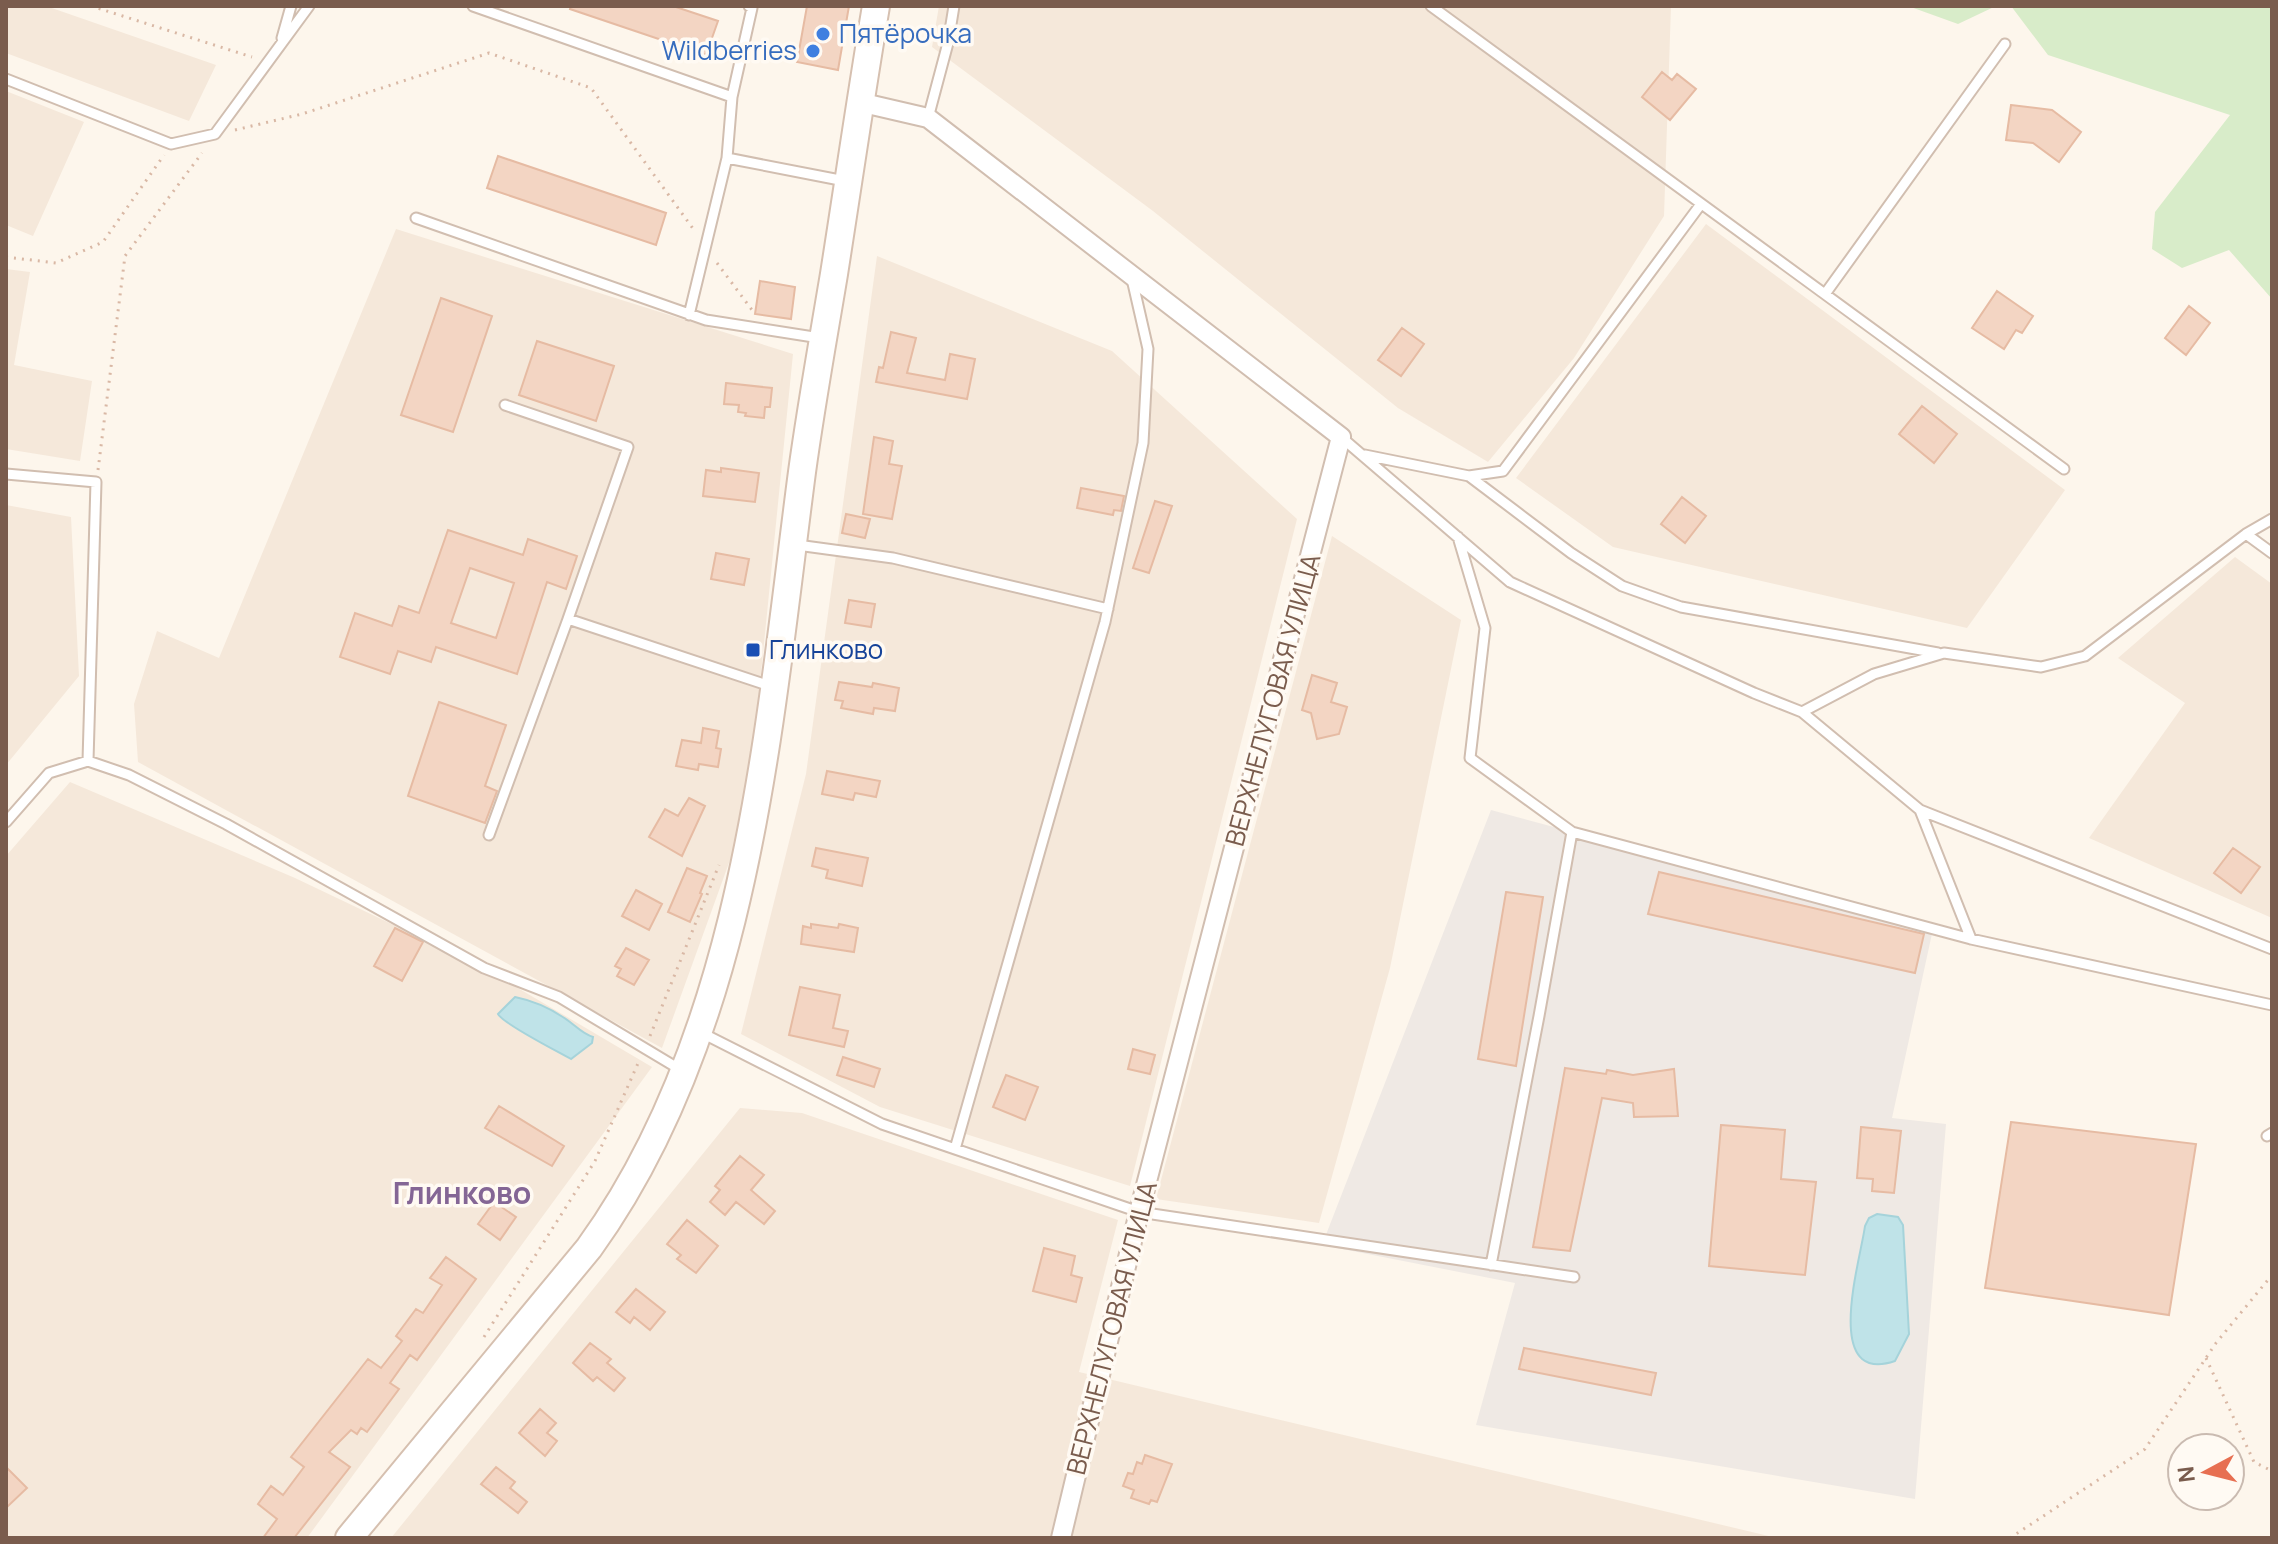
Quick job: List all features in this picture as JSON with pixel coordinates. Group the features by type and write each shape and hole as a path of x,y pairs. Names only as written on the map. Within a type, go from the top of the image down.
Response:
{"main road":[{"path":"349,1538 589,1248 618,1208 657,1134 684,1071 720,965 743,878 876,6"}],"street":[{"path":"859,102 928,118 1341,437"},
{"name":"ВЕРХНЕЛУГОВАЯ УЛИЦА","path":"1061,1538 1139,1212 1341,437"}],"lane":[{"path":"280,45 291,6"},
{"path":"6,79 171,144 215,134 309,6"},
{"path":"473,6 732,97"},
{"path":"689,315 727,158 732,97 752,8 749,6"},
{"path":"928,118 948,43 954,6"},
{"path":"1431,6 2064,469"},
{"path":"1825,294 2005,44"},
{"path":"727,158 848,182"},
{"path":"1361,454 1469,476 1503,471 1701,204"},
{"path":"416,218 689,315 824,339"},
{"path":"955,1149 1108,609 1143,443 1148,349 1131,275"},
{"path":"489,835 628,447 505,405"},
{"path":"1341,437 1510,582 1802,712 1920,810 2272,949"},
{"path":"6,474 96,482 88,761"},
{"path":"1469,476 1571,553 1622,586 1681,607 2041,667 2085,656 2246,534 2272,519"},
{"path":"2246,534 2272,553"},
{"path":"1458,537 1485,628 1470,758 1572,832 1971,939 2272,1005"},
{"path":"794,545 893,558 1108,609"},
{"path":"568,619 773,687"},
{"path":"1802,712 1874,674 1944,653"},
{"path":"6,822 49,773 88,761 129,775 212,817 484,968 559,997 684,1071"},
{"path":"1920,810 1971,939"},
{"path":"1491,1265 1572,832"},
{"path":"697,1030 882,1124 1139,1212 1574,1277"}],"path":[{"path":"91,6 267,62"},
{"path":"96,482 125,256 215,134 302,114 489,53 591,88 766,330"},
{"path":"6,257 56,263 103,242 171,144"},
{"path":"479,1344 595,1161 722,859"},
{"path":"2010,1538 2145,1449 2206,1358 2272,1275"},
{"path":"2206,1358 2254,1462 2272,1471"}],"shaded area":[{"path":"6,6 46,6 216,65 189,121 6,53"},
{"path":"939,6 1671,6 1664,216 1574,358 1488,462 1398,408 1153,211 932,47"},
{"path":"6,91 84,122 33,236 6,225"},
{"path":"1706,224 2065,490 1967,628 1613,547 1516,478"},
{"path":"396,229 793,354 747,813 662,1048 138,762 134,704 157,631 219,658"},
{"path":"877,256 1112,351 1297,519 1130,1186 880,1107 741,1034 806,774"},
{"path":"6,269 30,272 14,365 92,381 80,461 6,449"},
{"path":"6,505 71,517 79,676 6,765"},
{"path":"1332,536 1461,620 1390,968 1319,1223 1156,1199"},
{"path":"2235,557 2272,584 2272,918 2089,838 2185,703 2118,658"},
{"path":"70,782 295,878 484,968 652,1067 307,1538 6,1538 6,856"},
{"path":"1491,810 1933,929 1892,1118 1946,1124 1915,1499 1476,1425 1515,1283 1322,1245"},
{"path":"740,1108 802,1113 1118,1220 1079,1372 1777,1538 391,1538"}],"green space":[{"path":"1908,6 1996,6 1958,24"},
{"path":"2011,6 2272,6 2272,299 2229,250 2182,268 2152,249 2155,212 2230,115 2048,55"}],"water":[{"path":"515,997 557,1014 593,1037 592,1043 571,1059 520,1031 498,1014"},
{"path":"1877,1214 1898,1217 1903,1225 1909,1334 1895,1361 1872,1364 1859,1355 1852,1338 1851,1315 1865,1226 1869,1218"}],"building":[{"path":"571,6 673,6 718,21 706,55 570,9"},
{"name":"Пятёрочка","path":"807,6 849,6 838,70 797,62"},
{"path":"1662,72 1672,80 1677,74 1696,89 1670,120 1642,97"},
{"path":"2011,105 2052,110 2081,132 2059,162 2033,143 2006,140"},
{"path":"498,156 666,213 656,245 487,188"},
{"path":"760,281 795,287 791,319 755,314"},
{"path":"1997,291 2033,316 2022,333 2016,330 2004,349 1972,328"},
{"path":"441,298 492,316 453,432 401,415"},
{"path":"2189,306 2210,323 2186,355 2165,338"},
{"path":"1402,328 1424,344 1401,376 1378,360"},
{"path":"891,332 916,338 907,373 945,380 950,354 975,359 967,399 876,382 879,367 883,368"},
{"path":"537,341 614,366 596,421 519,395"},
{"path":"726,383 772,388 770,407 765,407 764,418 745,416 746,413 738,412 739,405 724,404"},
{"path":"1922,406 1957,434 1934,463 1899,434"},
{"path":"874,437 893,441 889,464 902,466 892,519 863,514"},
{"path":"721,468 759,473 755,502 703,496 706,470 721,472"},
{"path":"1081,488 1124,496 1121,511 1114,510 1113,515 1077,508"},
{"path":"1682,497 1706,516 1685,543 1661,524"},
{"path":"1155,501 1172,506 1149,573 1133,568"},
{"path":"846,514 870,519 865,538 842,533"},
{"path":"448,530 523,555 528,539 577,556 566,589 547,582 517,674 436,647 431,662 398,651 390,674 340,657 355,613 392,626 399,606 419,613","holes":["470,568 514,583 496,638 451,623"]},
{"path":"716,553 749,559 744,585 711,579"},
{"path":"849,600 875,604 871,627 845,623"},
{"path":"1312,675 1337,683 1331,702 1347,707 1339,734 1317,739 1311,713 1302,710"},
{"path":"839,682 899,688 895,711 874,708 873,714 841,708 843,701 835,700"},
{"path":"439,702 506,725 485,786 497,791 485,823 408,796"},
{"path":"703,728 719,731 716,748 721,749 718,767 699,764 698,770 676,766 682,740 701,743"},
{"path":"827,771 880,781 876,797 855,793 853,800 822,794"},
{"path":"689,798 705,806 682,856 649,837 665,809 678,816"},
{"path":"816,848 868,858 862,886 826,878 828,870 812,866"},
{"path":"2233,848 2260,867 2241,893 2214,873"},
{"path":"687,868 707,876 690,922 668,912"},
{"path":"1659,872 1924,934 1915,973 1648,914"},
{"path":"636,890 662,904 649,930 622,916"},
{"path":"1506,892 1543,897 1516,1066 1478,1059"},
{"path":"811,924 858,928 854,952 801,944 803,926 811,928"},
{"path":"395,928 423,942 402,981 374,966"},
{"path":"626,948 649,960 634,985 617,976 621,969 615,966"},
{"path":"800,987 840,995 833,1028 848,1031 844,1047 789,1035"},
{"path":"1133,1049 1155,1055 1150,1074 1128,1069"},
{"path":"843,1057 880,1069 874,1087 837,1075"},
{"path":"1565,1068 1633,1075 1674,1069 1678,1116 1634,1117 1633,1103 1602,1098 1570,1251 1533,1247"},
{"path":"1006,1075 1038,1087 1025,1120 993,1107"},
{"path":"499,1106 564,1146 552,1166 485,1128"},
{"path":"2011,1122 2196,1144 2169,1315 1985,1288"},
{"path":"1721,1125 1785,1130 1781,1179 1816,1182 1805,1275 1709,1266"},
{"path":"1861,1127 1901,1131 1894,1193 1872,1191 1873,1179 1857,1178"},
{"path":"740,1156 764,1175 751,1190 775,1211 764,1224 736,1202 725,1215 710,1202 720,1190 715,1186"},
{"path":"494,1202 516,1217 500,1240 478,1224"},
{"path":"687,1220 718,1246 696,1273 677,1259 681,1255 667,1244"},
{"path":"1044,1248 1075,1256 1071,1275 1082,1278 1076,1302 1033,1291"},
{"path":"446,1257 476,1279 417,1360 410,1355 390,1383 399,1389 367,1432 361,1428 357,1434 351,1430 329,1452 350,1467 294,1538 263,1538 277,1519 258,1504 271,1486 283,1495 304,1467 291,1457 368,1359 381,1368 402,1341 396,1336 416,1309 423,1313 442,1285 430,1278"},
{"path":"636,1289 665,1312 650,1330 634,1317 630,1323 616,1312"},
{"path":"590,1343 611,1359 607,1363 625,1378 614,1391 597,1377 593,1381 573,1363"},
{"path":"1524,1348 1656,1373 1651,1395 1519,1369"},
{"path":"540,1409 556,1423 547,1433 557,1441 545,1456 519,1433"},
{"path":"1145,1455 1172,1464 1157,1502 1151,1500 1149,1504 1131,1498 1134,1490 1123,1486 1128,1473 1133,1474 1137,1462 1142,1464"},
{"path":"6,1467 27,1488 6,1508"},
{"path":"496,1467 515,1482 510,1488 527,1502 518,1513 481,1484"}],"place":[{"name":"Пятёрочка","path":"823,34"},
{"name":"Wildberries","path":"813,51"},
{"name":"Глинково","path":"753,650"}],"district":[{"name":"Глинково","path":"462,1194"}]}
